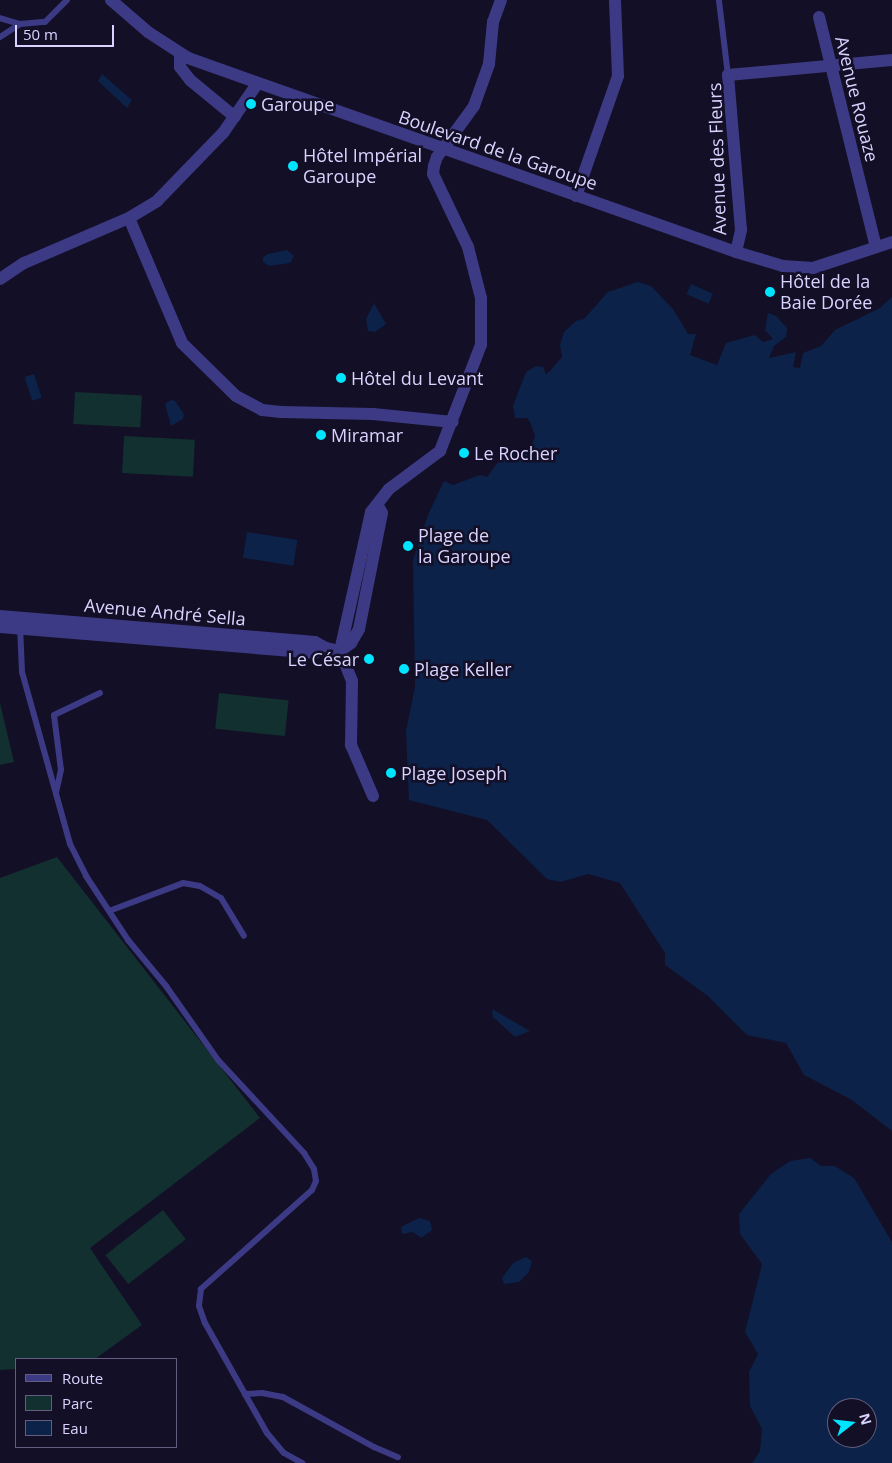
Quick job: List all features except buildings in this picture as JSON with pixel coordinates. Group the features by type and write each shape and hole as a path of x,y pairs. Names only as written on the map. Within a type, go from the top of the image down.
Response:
{"street":[{"name":"Boulevard de la Garoupe","path":"110,0 180,54 257,84 445,148 736,252 784,266 813,268 892,242"},
{"path":"373,796 351,745 352,681 340,651 351,642 359,629 382,513 378,506 389,489 437,455 453,422 481,346 481,298 468,247 434,174 436,157 445,148 474,106 489,64 493,22 501,0"},
{"path":"576,196 618,76 616,0"},
{"name":"Avenue Rouaze","path":"819,17 876,247"},
{"path":"180,54 180,67 190,80 235,117"},
{"name":"Avenue des Fleurs","path":"736,252 741,230 728,76 892,60"},
{"path":"0,279 24,263 129,218 179,181 235,117 257,84"},
{"path":"129,218 182,343 236,396 262,410 373,414 453,422"},
{"name":"Avenue André Sella","path":"0,616 20,623"},
{"name":"Avenue André Sella","path":"0,627 20,623 316,642 326,648 340,651"}],"lane":[{"path":"0,18 20,24 45,22 67,0"},
{"path":"719,1 728,76"},
{"path":"0,38 20,24"},
{"path":"20,623 22,672 70,844 109,911 218,1060 304,1153 314,1169 316,1181 312,1190 201,1289 199,1306 205,1323 267,1433 284,1452 302,1463"},
{"path":"55,794 61,770 54,715 100,692"},
{"path":"109,911 183,883 200,886 221,898 244,936"},
{"path":"245,1394 262,1392 283,1397 374,1447 398,1457"}],"green space":[{"path":"75,392 142,396 140,427 73,424"},
{"path":"124,436 195,440 193,477 122,473"},
{"path":"219,693 289,700 285,736 215,729"},
{"path":"0,703 14,762 0,765"},
{"path":"57,857 260,1118 90,1248 142,1325 96,1358 15,1358 15,1369 0,1370 0,878"},
{"path":"163,1210 186,1239 128,1284 105,1255"}],"water":[{"path":"102,74 132,100 127,108 98,81"},
{"path":"287,250 294,256 290,263 269,266 263,262 263,257 268,254"},
{"path":"638,282 651,286 673,309 688,334 696,334 690,355 717,365 726,343 755,335 763,342 773,339 765,330 768,313 776,316 787,328 786,337 774,346 769,358 796,352 793,367 800,368 803,353 821,346 835,330 880,308 892,297 892,1131 852,1100 804,1075 786,1043 747,1035 708,996 665,965 665,953 620,883 588,874 561,882 547,879 487,820 409,800 406,731 415,687 413,560 428,515 444,481 453,485 480,475 487,477 502,457 524,450 533,442 535,436 530,422 527,418 515,418 513,406 526,372 536,366 543,367 546,374 550,371 562,357 560,345 564,332 576,321 584,319 608,292"},
{"path":"691,284 713,294 708,304 687,294"},
{"path":"374,303 386,324 375,332 368,331 366,319"},
{"path":"34,374 42,398 32,401 24,377"},
{"path":"171,400 175,401 184,414 183,419 171,426 165,404"},
{"path":"247,532 297,540 293,566 243,558"},
{"path":"492,1009 530,1031 515,1037 493,1017"},
{"path":"810,1158 821,1166 835,1166 854,1178 892,1242 892,1463 752,1463 760,1451 762,1429 750,1406 749,1372 758,1354 745,1332 762,1264 740,1234 739,1214 771,1174 790,1161"},
{"path":"419,1218 430,1221 432,1230 421,1238 413,1232 402,1234 401,1227"},
{"path":"526,1257 532,1261 529,1272 519,1282 504,1284 502,1278 513,1263"}],"place":[{"name":"Garoupe","path":"251,104"},
{"name":"Hôtel Impérial Garoupe","path":"293,166"},
{"name":"Hôtel de la Baie Dorée","path":"770,292"},
{"name":"Hôtel du Levant","path":"341,378"},
{"name":"Miramar","path":"321,435"},
{"name":"Le Rocher","path":"464,453"},
{"name":"Plage de la Garoupe","path":"408,546"},
{"name":"Le César","path":"369,659"},
{"name":"Plage Keller","path":"404,669"},
{"name":"Plage Joseph","path":"391,773"}]}
